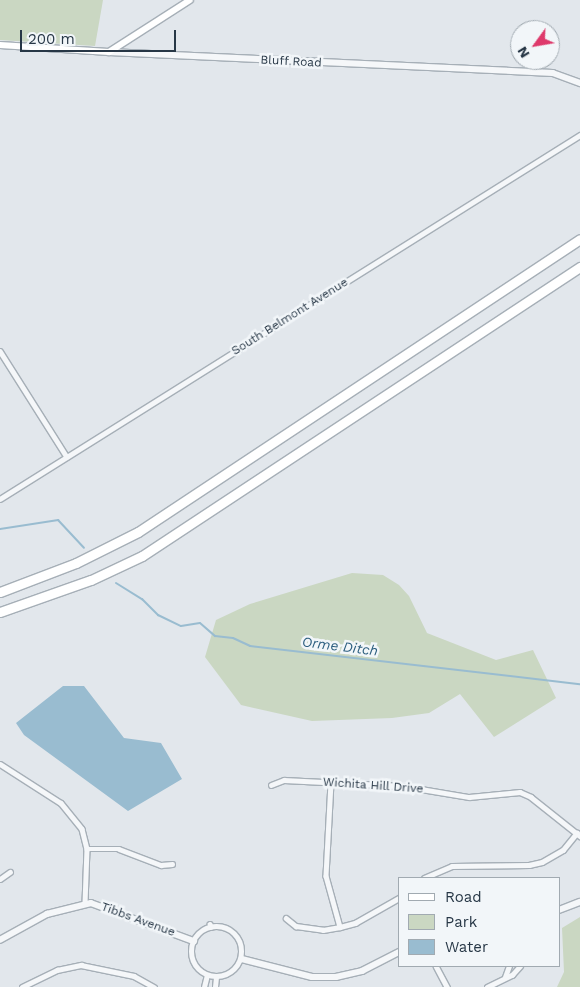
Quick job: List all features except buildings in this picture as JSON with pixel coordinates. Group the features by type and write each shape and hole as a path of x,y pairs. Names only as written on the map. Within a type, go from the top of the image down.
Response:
{"highway":[{"path":"0,592 90,557 146,527 580,238"},
{"path":"0,612 91,580 142,556 580,267"}],"main road":[{"path":"109,52 190,0"},
{"name":"Bluff Road","path":"0,45 109,52"}],"street":[{"name":"Bluff Road","path":"109,52 553,73 580,82"},
{"name":"South Belmont Avenue","path":"0,499 580,135"},
{"path":"0,351 67,457"},
{"path":"0,764 70,811 82,829 87,849 85,904"},
{"name":"Wichita Hill Drive","path":"271,785 284,780 403,786 469,797 520,792 532,797 578,834"},
{"path":"331,783 326,876 340,927"},
{"path":"426,877 452,866 529,865 542,862 563,850 578,834"},
{"path":"87,849 119,849 161,865 172,864"},
{"path":"0,879 10,872"},
{"path":"286,918 296,926 324,930 355,923 398,899"},
{"path":"560,910 580,902"},
{"name":"Tibbs Avenue","path":"0,940 47,914 85,904 105,906 194,941"},
{"path":"210,926 224,927 235,934 242,945 242,960 232,973 216,977 207,975 192,957 194,941 210,926"},
{"path":"242,960 312,977 336,977 362,971 398,953"},
{"path":"22,987 57,970 81,965 134,976 154,987"},
{"path":"436,967 446,987"},
{"path":"505,977 509,967"},
{"path":"487,987 519,967"},
{"path":"204,987 207,975"},
{"path":"215,987 216,977"},
{"path":"32,981 36,987"}],"green space":[{"path":"0,0 103,0 95,46 0,40"},
{"path":"352,573 383,575 399,585 409,596 427,633 496,660 533,650 556,698 494,737 460,694 429,713 392,718 312,721 241,705 205,657 216,620 250,604"},
{"path":"580,917 580,987 557,987 564,972 562,928"}],"water":[{"path":"63,686 84,686 124,738 161,743 182,779 128,811 24,735 16,723"}],"waterway":[{"name":"Orme Ditch","path":"0,529 58,520 84,548"},
{"name":"Orme Ditch","path":"116,583 142,599 158,615 181,626 200,623 215,636 233,638 250,646 580,684"}]}
